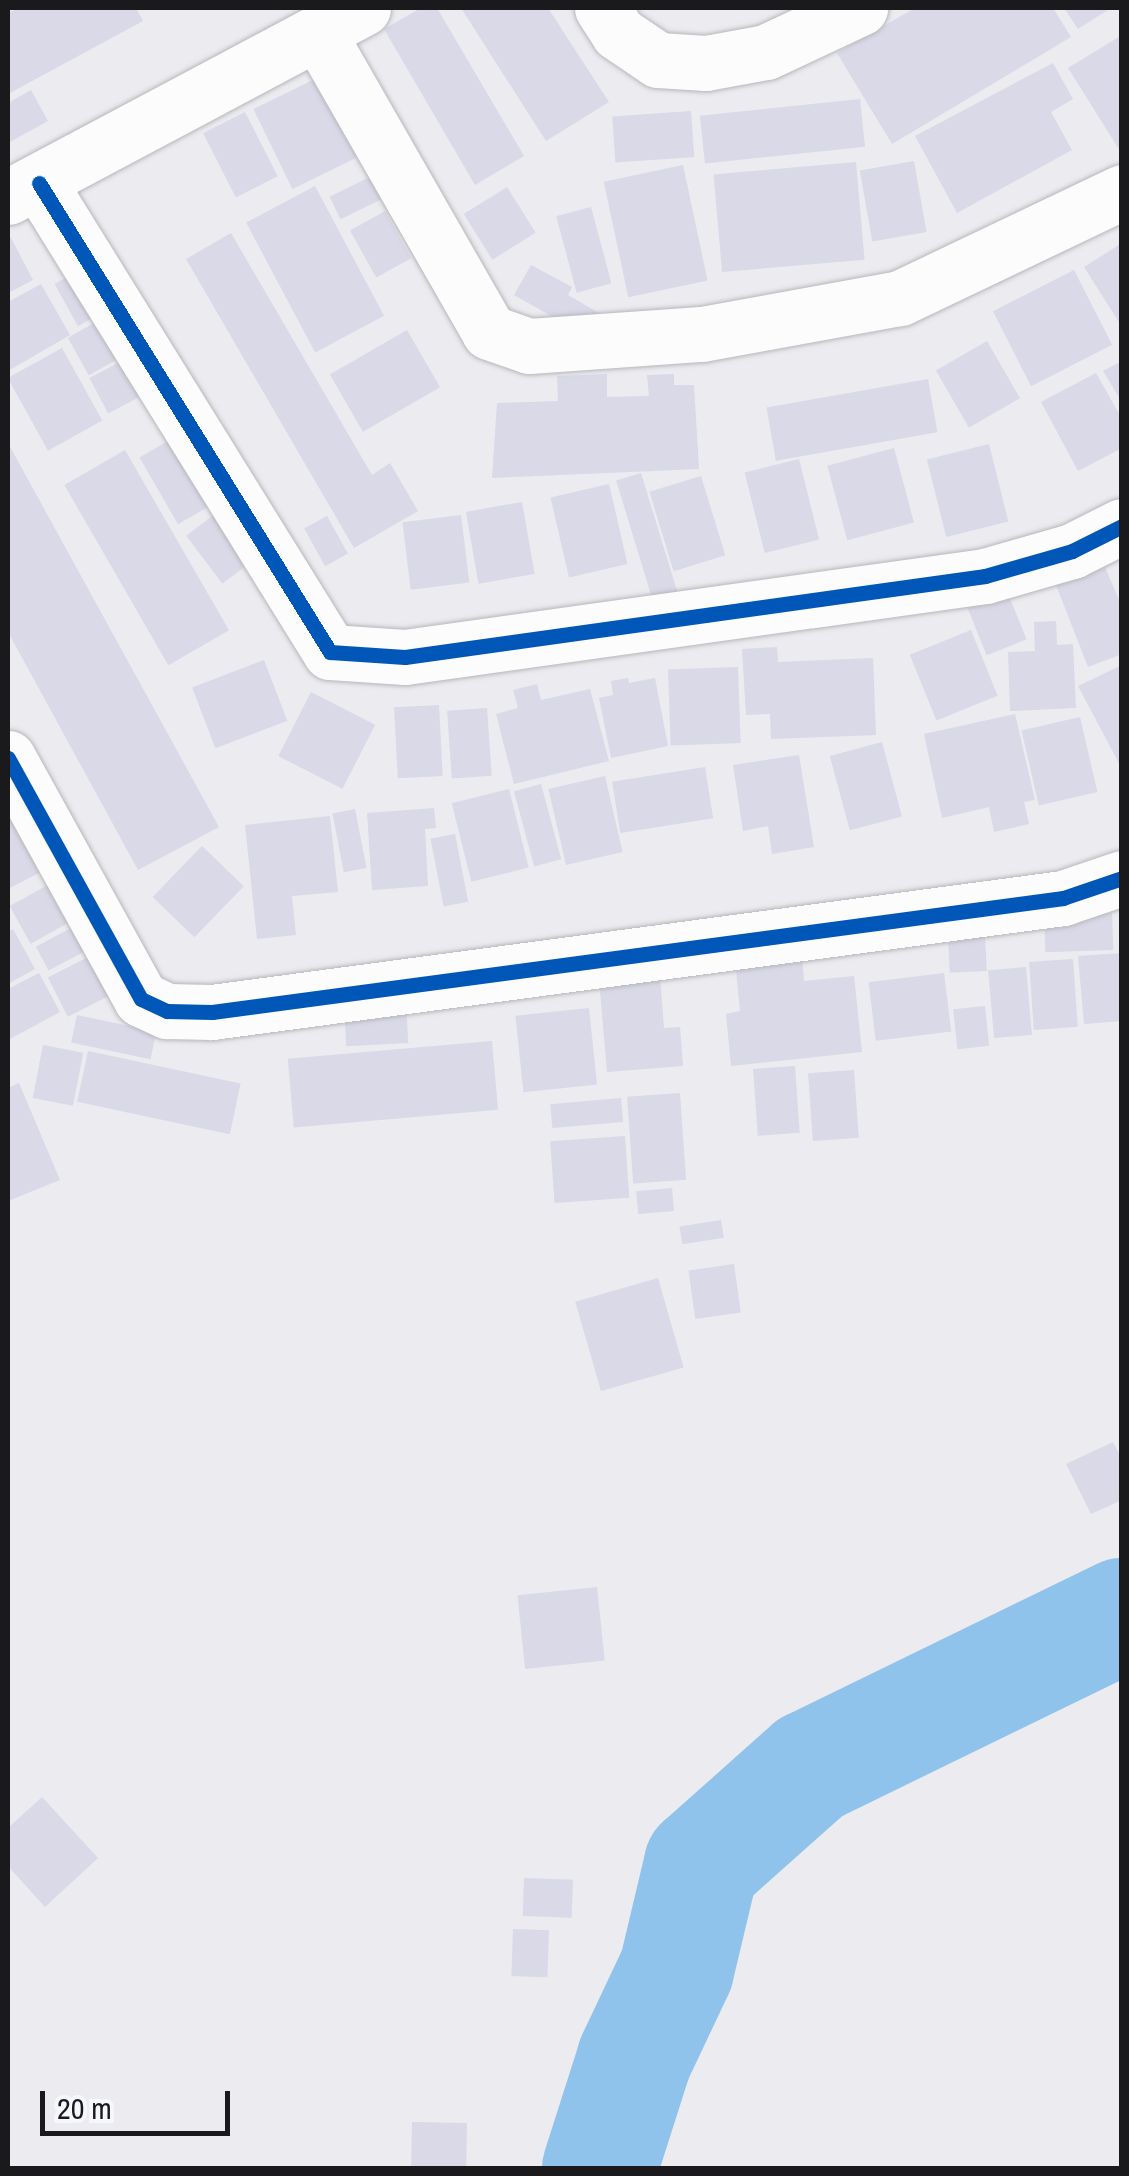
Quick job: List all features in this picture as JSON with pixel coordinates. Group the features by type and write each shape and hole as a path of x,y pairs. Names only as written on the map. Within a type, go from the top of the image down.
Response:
{"street":[{"path":"602,8 618,33 658,60 706,63 766,52 860,8"},
{"path":"1122,192 900,298 702,334 529,346 489,332 340,20 23,190 330,652 406,657 984,576 1072,551 1122,526"},
{"path":"8,758 120,966 141,999 168,1012 212,1012 1063,898 1122,878"}],"building":[{"path":"19,8 136,8 143,21 8,94 8,13"},
{"path":"421,8 437,8 524,156 475,185 384,29"},
{"path":"461,8 548,8 609,102 546,141"},
{"path":"915,8 1053,8 1071,37 892,144 837,53"},
{"path":"1064,8 1111,8 1078,29"},
{"path":"1122,35 1122,154 1068,68"},
{"path":"1053,63 1073,99 1051,112 1072,150 957,213 915,136"},
{"path":"319,77 358,157 292,189 253,109"},
{"path":"31,90 48,121 8,143 8,103"},
{"path":"860,99 865,147 705,164 700,116"},
{"path":"691,111 694,157 615,162 612,117"},
{"path":"245,112 278,176 236,197 203,133"},
{"path":"914,161 927,232 872,241 860,171"},
{"path":"856,162 865,260 722,272 714,174"},
{"path":"683,165 708,280 628,297 604,182"},
{"path":"370,177 381,199 341,219 330,197"},
{"path":"315,186 384,316 315,352 246,223"},
{"path":"507,187 536,233 492,260 464,214"},
{"path":"591,207 611,283 577,293 556,216"},
{"path":"385,211 411,258 376,278 350,230"},
{"path":"231,233 372,475 390,463 418,511 354,548 186,259"},
{"path":"8,238 33,280 8,293"},
{"path":"1122,243 1122,327 1084,267"},
{"path":"531,265 572,287 568,295 606,317 592,339 514,295"},
{"path":"87,266 110,308 78,326 55,284"},
{"path":"1074,270 1112,345 1031,386 993,311"},
{"path":"41,284 70,335 8,371 8,302"},
{"path":"116,311 137,349 89,375 68,338"},
{"path":"407,330 440,387 363,432 330,374"},
{"path":"987,341 1020,398 969,428 936,371"},
{"path":"62,348 102,421 48,451 8,378"},
{"path":"131,356 150,391 108,413 90,378"},
{"path":"1122,361 1122,402 1103,371"},
{"path":"1096,373 1122,419 1122,448 1078,471 1041,402"},
{"path":"607,374 607,397 649,396 647,375 674,374 674,385 694,385 699,469 492,478 497,403 558,401 557,376"},
{"path":"928,379 937,432 776,461 766,407"},
{"path":"175,437 214,504 178,524 139,458"},
{"path":"8,443 219,827 138,870 8,632"},
{"path":"989,444 1008,522 946,537 927,459"},
{"path":"894,448 914,522 847,540 827,466"},
{"path":"125,450 229,630 168,665 64,485"},
{"path":"799,459 819,540 765,553 745,473"},
{"path":"641,473 678,594 653,602 616,481"},
{"path":"701,476 725,555 674,571 649,492"},
{"path":"609,484 627,564 569,577 551,497"},
{"path":"522,502 535,574 479,584 466,512"},
{"path":"215,514 251,562 222,584 186,536"},
{"path":"461,515 469,582 411,590 402,522"},
{"path":"327,516 348,554 325,566 304,529"},
{"path":"1105,567 1122,607 1122,654 1088,667 1056,585"},
{"path":"1007,591 1026,639 987,655 967,607"},
{"path":"1056,621 1057,645 1073,644 1076,708 1010,711 1008,652 1035,651 1034,622"},
{"path":"971,630 998,696 936,721 910,655"},
{"path":"777,647 778,662 873,658 876,735 771,739 770,714 746,715 742,649"},
{"path":"264,660 287,721 215,748 192,688"},
{"path":"1122,665 1122,769 1078,686"},
{"path":"738,667 741,743 671,745 668,669"},
{"path":"628,678 629,683 655,678 668,746 611,758 599,698 613,695 611,681"},
{"path":"537,684 541,700 590,689 609,761 514,784 496,714 518,708 513,690"},
{"path":"311,692 375,725 342,789 278,756"},
{"path":"439,705 443,776 398,778 394,707"},
{"path":"487,708 492,776 452,779 447,711"},
{"path":"1015,714 1035,800 1024,802 1029,824 994,832 989,807 942,818 924,734"},
{"path":"1080,717 1097,792 1039,806 1022,730"},
{"path":"882,742 902,816 850,830 830,756"},
{"path":"799,755 814,847 772,854 768,826 743,831 733,765"},
{"path":"705,767 713,818 620,833 612,782"},
{"path":"605,776 623,852 566,865 548,789"},
{"path":"8,783 52,866 8,889"},
{"path":"541,784 561,859 534,867 514,791"},
{"path":"509,789 529,868 471,882 452,803"},
{"path":"434,808 436,828 425,829 428,886 372,890 367,813"},
{"path":"355,809 366,868 344,872 332,813"},
{"path":"330,816 338,892 292,896 296,935 257,939 245,825"},
{"path":"455,834 468,902 444,907 430,839"},
{"path":"202,846 244,886 194,937 153,897"},
{"path":"64,876 85,914 31,944 10,906"},
{"path":"1112,913 1113,950 1045,952 1044,915"},
{"path":"984,918 987,971 950,973 947,920"},
{"path":"88,919 101,943 49,971 36,947"},
{"path":"13,929 35,969 8,984 8,932"},
{"path":"104,949 124,988 68,1017 48,978"},
{"path":"1122,953 1122,1021 1084,1024 1078,956"},
{"path":"802,954 804,981 854,976 862,1052 731,1066 726,1014 740,1011 735,960"},
{"path":"1073,959 1078,1027 1034,1030 1029,962"},
{"path":"1026,967 1032,1035 994,1038 988,970"},
{"path":"39,973 60,1012 8,1040 8,989"},
{"path":"944,973 951,1032 876,1041 869,982"},
{"path":"660,975 664,1028 680,1027 683,1066 607,1072 599,979"},
{"path":"406,1001 408,1043 346,1046 344,1004"},
{"path":"985,1006 989,1046 957,1049 953,1009"},
{"path":"589,1008 597,1085 523,1092 515,1016"},
{"path":"77,1015 156,1032 150,1059 71,1042"},
{"path":"492,1041 498,1110 294,1128 288,1059"},
{"path":"43,1045 83,1053 73,1106 33,1098"},
{"path":"88,1051 241,1083 230,1134 77,1102"},
{"path":"795,1066 800,1133 758,1136 753,1069"},
{"path":"854,1070 859,1138 813,1141 808,1073"},
{"path":"19,1083 60,1180 8,1201 8,1088"},
{"path":"680,1093 686,1180 633,1183 627,1097"},
{"path":"621,1098 623,1122 552,1128 550,1104"},
{"path":"625,1136 629,1198 555,1203 550,1141"},
{"path":"672,1188 674,1211 638,1214 636,1191"},
{"path":"721,1220 724,1238 682,1244 680,1227"},
{"path":"734,1264 741,1313 695,1319 688,1270"},
{"path":"658,1278 684,1367 601,1391 575,1302"},
{"path":"1113,1442 1122,1459 1122,1500 1091,1514 1066,1464"},
{"path":"597,1587 605,1661 525,1669 517,1595"},
{"path":"42,1797 98,1858 45,1907 8,1866 8,1828"},
{"path":"524,1878 573,1880 572,1918 523,1916"},
{"path":"513,1929 549,1930 547,1977 511,1976"},
{"path":"412,2122 467,2123 466,2168 411,2168"}],"waterway":[{"path":"599,2168 634,2058 676,1969 701,1864 810,1767 1122,1615"}],"cycle path":[{"path":"39,183 330,652 405,657 985,576 1072,551 1122,526"},
{"path":"8,758 141,999 167,1011 212,1012 1063,898 1122,878"}]}
